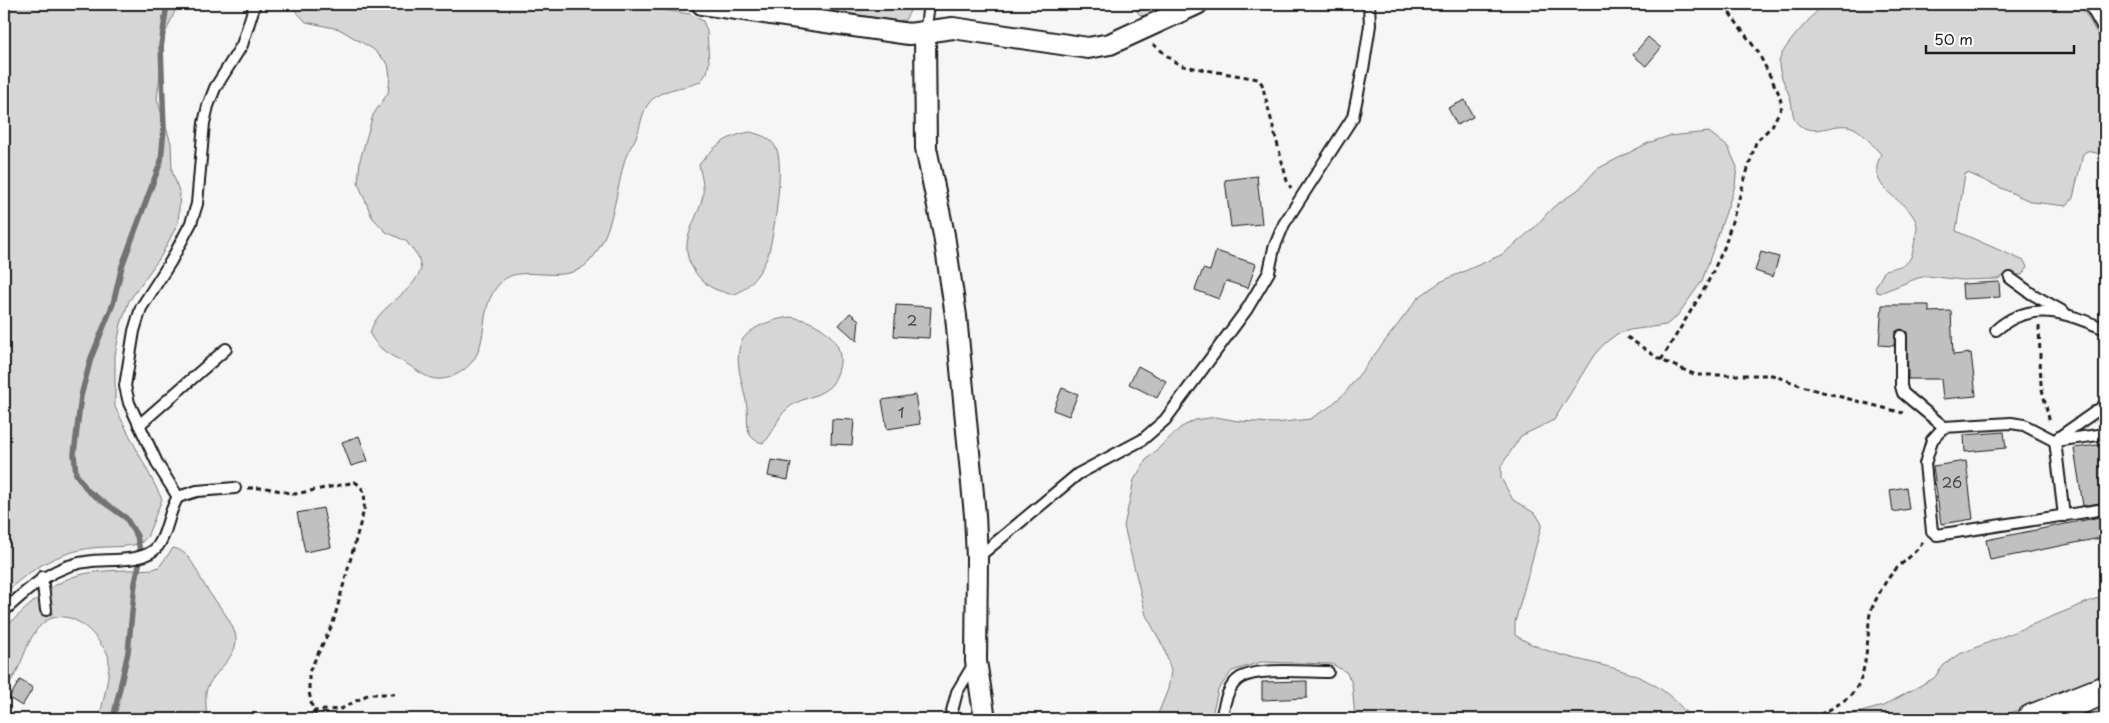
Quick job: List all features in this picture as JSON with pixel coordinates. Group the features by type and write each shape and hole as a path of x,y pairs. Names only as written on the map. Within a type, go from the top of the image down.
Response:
{"main road":[{"path":"2031,719 2105,690"}],"street":[{"path":"702,4 910,34 925,34 953,28 1069,47 1088,48 1110,44 1197,4"},
{"path":"2095,4 2105,22"},
{"path":"925,34 926,148 944,235 956,316 977,558 976,661 985,719"}],"lane":[{"path":"178,497 158,465 129,403 125,386 134,331 141,308 171,261 191,223 200,187 204,123 208,106 215,88 242,44 255,4"},
{"path":"925,34 929,4"},
{"path":"977,558 1078,474 1142,440 1165,420 1259,292 1269,272 1281,232 1298,200 1353,117 1370,25 1369,4"},
{"path":"2010,278 2032,294 2067,313 2105,328"},
{"path":"1996,330 2007,320 2039,311 2067,313"},
{"path":"1901,336 1901,386 1903,393 1944,427 2011,423 2024,425 2055,441 2105,434"},
{"path":"139,425 226,349"},
{"path":"2055,441 2105,405"},
{"path":"1944,427 1932,440 1925,464 1932,531 1943,535 2105,510"},
{"path":"2055,441 2064,516"},
{"path":"4,611 42,578 59,569 88,561 142,556 151,552 158,546 164,534 170,508 178,497 197,491 235,488"},
{"path":"42,578 46,610"},
{"path":"950,719 958,692 976,661"},
{"path":"1221,719 1227,694 1239,678 1256,672 1328,672"}],"path":[{"path":"1661,360 1706,286 1724,248 1752,150 1756,142 1778,117 1782,106 1779,94 1758,52 1723,4"},
{"path":"1139,32 1174,62 1183,66 1258,79 1262,84 1287,181 1298,200"},
{"path":"2039,311 2041,385 2055,441"},
{"path":"1627,337 1661,360 1696,375 1772,375 1811,389 1909,415"},
{"path":"235,488 266,488 295,494 355,482 362,486 365,494 364,510 333,623 309,672 309,692 313,711 319,719"},
{"path":"1812,719 1845,702 1856,688 1865,670 1871,610 1884,585 1896,569 1911,558 1932,531"},
{"path":"313,711 341,709 369,694 394,694"}],"shaded area":[{"path":"4,4 178,4 165,34 157,99 171,143 172,171 180,194 178,223 161,256 129,301 121,324 115,355 115,407 162,499 147,537 141,543 135,545 78,550 55,558 23,577 4,594"},
{"path":"293,4 625,4 690,14 703,21 707,31 709,63 707,73 700,82 659,94 647,106 637,135 625,159 614,209 606,233 594,256 584,267 572,272 521,274 510,276 501,282 492,294 487,307 480,346 475,358 466,368 451,377 436,379 424,375 385,351 370,334 373,324 379,316 409,287 421,269 418,256 406,241 386,232 372,217 358,183 360,160 373,115 388,93 390,77 388,64 373,49 339,29 306,22 292,7"},
{"path":"788,4 914,4 905,20 896,21"},
{"path":"1132,4 1172,4 1145,17 1139,14"},
{"path":"1823,4 2080,4 2105,47 2105,155 2087,151 2083,154 2073,198 2067,206 2032,202 1968,173 1965,174 1956,231 2024,261 2027,267 2022,275 2006,274 1998,279 1962,280 1928,276 1880,293 1877,292 1875,288 1885,270 1906,264 1911,257 1917,228 1914,218 1881,184 1877,171 1881,154 1861,133 1848,126 1815,130 1808,129 1796,122 1779,65 1780,59 1789,43"},
{"path":"750,132 762,136 775,146 779,159 779,186 773,233 766,260 750,284 739,292 731,294 710,287 698,277 690,263 687,245 703,195 703,183 699,165 710,152 727,139"},
{"path":"1709,132 1728,147 1737,167 1735,186 1702,281 1677,316 1666,325 1630,330 1617,334 1605,343 1594,355 1554,420 1521,436 1501,466 1501,478 1513,500 1536,514 1542,524 1515,622 1515,635 1538,647 1561,655 1608,666 1652,683 1672,698 1691,719 1355,719 1352,683 1346,672 1332,664 1261,662 1232,671 1218,690 1211,719 1156,719 1168,689 1171,671 1164,648 1146,615 1124,526 1134,480 1146,460 1180,428 1195,420 1216,417 1238,421 1275,423 1310,419 1328,408 1345,393 1419,297 1440,282 1501,255 1535,227 1552,208 1579,189 1597,169 1648,143 1669,136"},
{"path":"790,317 810,322 820,327 835,341 839,350 838,372 833,383 828,388 797,402 787,409 780,417 767,440 761,443 752,438 749,432 746,400 738,359 739,351 744,337 755,328 769,322"},
{"path":"173,548 183,552 191,561 235,633 236,642 234,649 209,684 206,692 206,719 99,719 108,678 108,655 89,630 82,624 67,617 51,618 36,630 16,673 4,688 4,628 41,596 65,580 75,576 159,567"},
{"path":"2105,595 2105,676 1995,719 1835,719 1883,706 1934,678 1944,665 1960,654"},
{"path":"2105,704 2105,719 2067,719"}],"building":[{"path":"1648,37 1661,48 1646,66 1633,55"},
{"path":"1465,100 1473,117 1457,125 1448,108"},
{"path":"1257,176 1262,224 1231,227 1225,180"},
{"path":"1216,251 1256,264 1248,288 1226,281 1219,299 1195,290 1203,269 1210,271"},
{"path":"1761,252 1779,257 1773,277 1755,271"},
{"path":"1999,282 2000,297 1963,299 1962,284"},
{"path":"896,305 931,307 929,338 894,336"},
{"path":"1882,305 1929,305 1929,312 1951,311 1953,355 1971,353 1976,396 1943,399 1941,379 1908,379 1907,332 1901,329 1895,332 1894,346 1879,345"},
{"path":"850,313 859,320 857,341 839,325"},
{"path":"1138,366 1166,381 1157,398 1129,384"},
{"path":"1062,388 1078,394 1069,416 1053,410"},
{"path":"915,395 920,424 887,429 882,400"},
{"path":"832,419 854,420 852,445 831,444"},
{"path":"2004,432 2006,448 1965,452 1964,435"},
{"path":"359,436 368,461 351,466 342,442"},
{"path":"2105,444 2105,502 2083,506 2074,448"},
{"path":"771,460 791,463 788,480 768,476"},
{"path":"1966,461 1973,519 1941,524 1933,466"},
{"path":"1906,487 1909,509 1893,512 1890,490"},
{"path":"323,508 331,547 305,552 297,513"},
{"path":"2105,516 2105,537 1990,560 1986,540"},
{"path":"20,680 33,688 22,706 9,698"},
{"path":"1307,681 1307,698 1262,700 1262,682"}],"waterway":[{"path":"113,719 128,652 135,583 141,556 137,536 126,518 88,491 76,474 74,454 81,396 91,358 113,304 122,266 161,161 164,128 161,46 167,4"}]}
